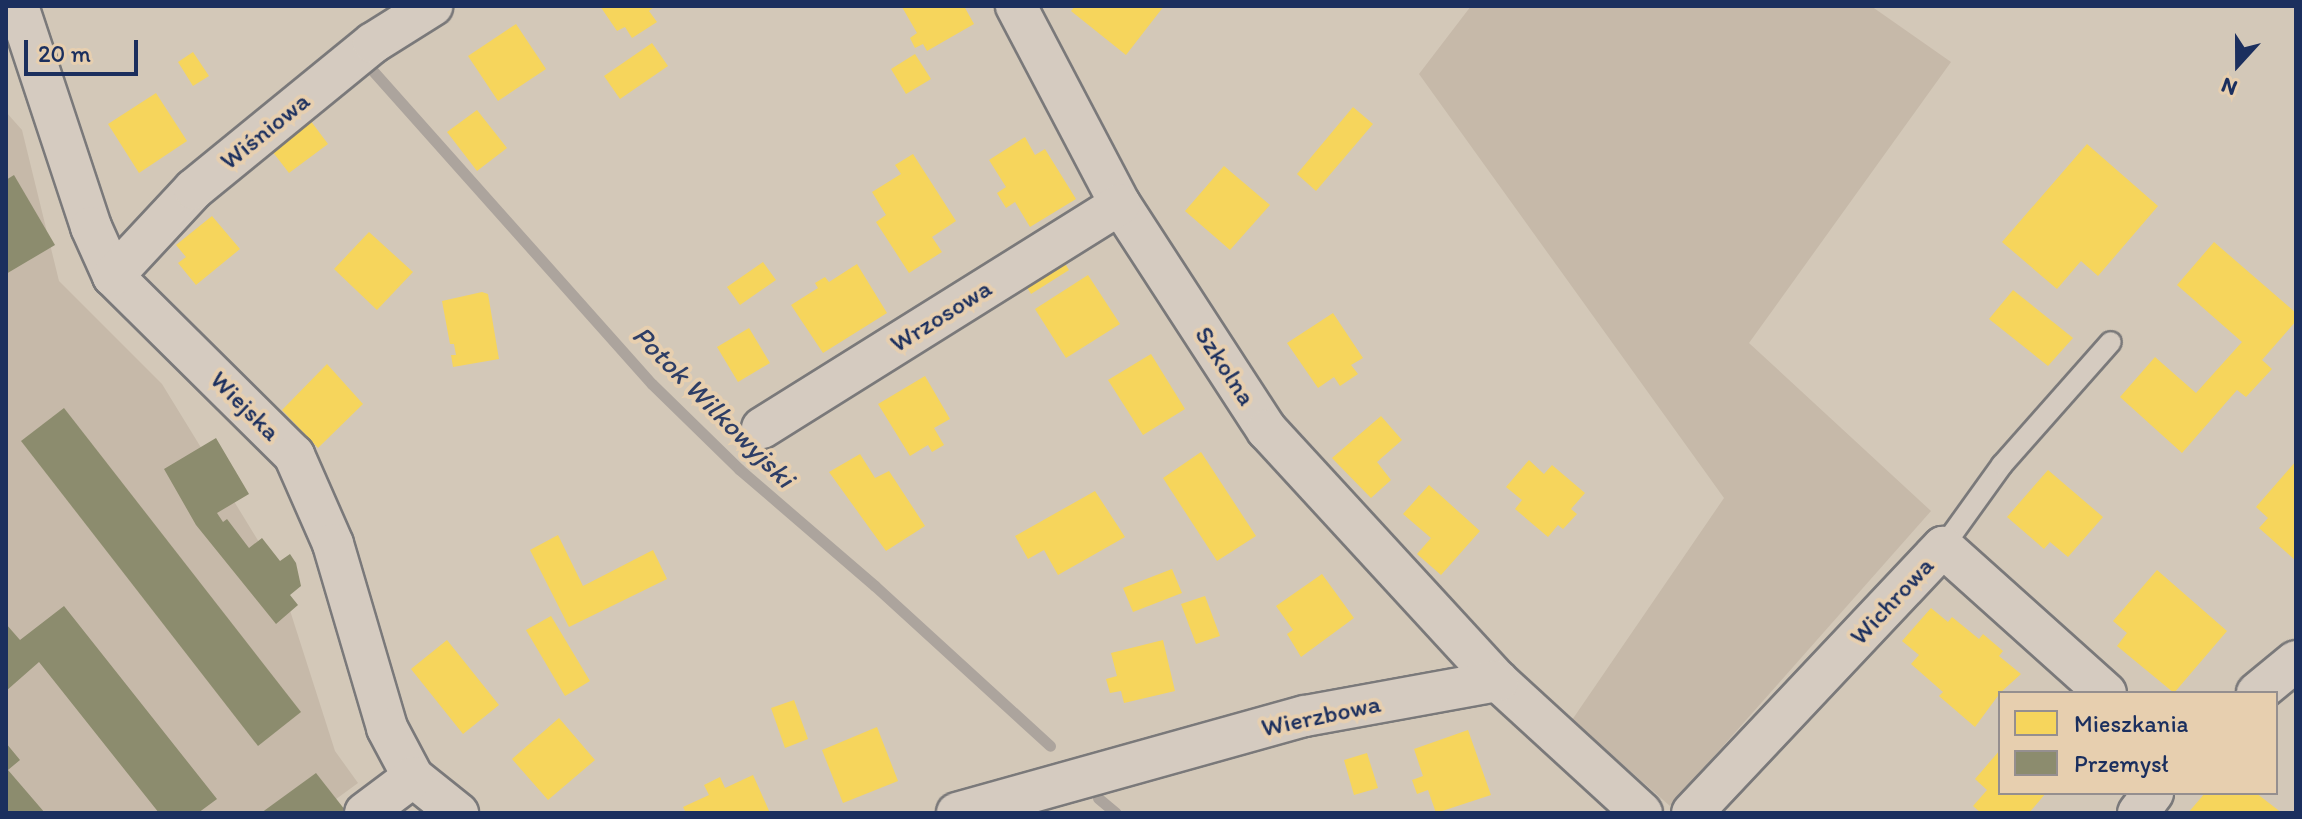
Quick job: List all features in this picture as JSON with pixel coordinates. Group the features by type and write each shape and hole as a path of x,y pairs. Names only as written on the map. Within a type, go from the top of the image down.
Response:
{"street":[{"name":"Wiejska","path":"18,6 91,227 113,276 294,455 333,544 387,728 413,777 458,813"},
{"name":"Wiśniowa","path":"113,276 194,189 373,43 432,6"},
{"name":"Szkolna","path":"1016,6 1120,204 1267,430 1498,681"},
{"name":"Wrzosowa","path":"762,428 1120,204"},
{"name":"Wichrowa","path":"1692,813 1943,547 2104,691"},
{"path":"2259,691 2296,661"},
{"name":"Wierzbowa","path":"957,813 1305,716 1498,681"},
{"path":"1498,681 1642,813"},
{"path":"365,813 413,777"},
{"path":"2138,813 2152,795"}],"lane":[{"path":"1943,547 2002,465 2111,342"}],"shaded area":[{"path":"1471,6 1871,6 1951,62 1749,343 1931,511 1670,806 1572,720 1724,498 1419,74"},
{"path":"6,112 22,130 59,281 162,384 278,573 335,751 358,783 317,813 6,813"}],"building: Mieszkania":[{"path":"600,6 655,6 649,11 657,22 632,38 625,27 617,31"},
{"path":"964,6 974,24 927,51 923,44 915,48 910,38 917,33 902,7"},
{"path":"1075,6 1164,6 1126,55 1071,11"},
{"path":"516,24 546,69 498,101 468,56"},
{"path":"652,43 668,66 620,99 604,76"},
{"path":"193,52 209,76 193,86 178,62"},
{"path":"915,54 931,79 906,94 891,69"},
{"path":"156,93 187,141 139,173 108,124"},
{"path":"1353,107 1373,124 1316,191 1297,174"},
{"path":"477,110 507,148 477,171 447,132"},
{"path":"310,120 328,144 289,173 272,151"},
{"path":"1025,137 1035,155 1045,149 1076,199 1030,227 1015,202 1006,208 997,193 1006,187 989,160"},
{"path":"2087,144 2158,206 2098,276 2081,261 2057,289 2002,242"},
{"path":"913,154 956,221 932,237 942,252 909,273 876,222 886,215 872,192 901,174 895,165"},
{"path":"1224,166 1270,205 1230,250 1185,211"},
{"path":"212,216 240,249 196,285 178,263 186,257 176,245"},
{"path":"369,232 413,272 377,310 334,269"},
{"path":"2214,242 2296,313 2296,321 2262,360 2272,369 2246,397 2237,390 2182,453 2120,397 2155,357 2196,393 2242,342 2177,285"},
{"path":"1059,254 1069,270 1031,294 1021,277"},
{"path":"763,262 776,280 740,305 727,287"},
{"path":"857,264 887,313 823,353 791,305 818,288 815,283 825,277 829,282"},
{"path":"1088,275 1120,324 1066,358 1035,309"},
{"path":"2013,290 2073,338 2048,366 1989,319"},
{"path":"482,292 488,294 499,359 453,367 451,355 456,355 454,344 450,344 442,301"},
{"path":"1333,313 1363,358 1351,365 1358,374 1340,386 1334,377 1318,388 1287,343"},
{"path":"749,328 770,363 738,382 717,347"},
{"path":"1151,354 1185,409 1143,435 1108,380"},
{"path":"327,364 363,404 318,448 282,410"},
{"path":"925,376 950,419 934,428 944,445 932,452 928,445 910,456 878,404"},
{"path":"1381,416 1402,440 1377,462 1391,480 1371,498 1332,458"},
{"path":"1201,452 1256,536 1217,561 1163,478"},
{"path":"860,454 875,478 889,471 925,526 886,551 829,472"},
{"path":"1529,460 1544,474 1552,465 1585,493 1571,509 1577,514 1563,529 1558,525 1548,537 1515,509 1522,500 1506,487"},
{"path":"2296,461 2296,561 2259,528 2268,518 2256,507"},
{"path":"2048,470 2103,517 2068,557 2050,542 2044,549 2007,517"},
{"path":"1429,485 1480,531 1441,575 1417,554 1431,538 1403,514"},
{"path":"1095,491 1125,537 1058,575 1044,550 1028,559 1015,536"},
{"path":"558,535 583,586 653,550 667,579 569,627 530,550"},
{"path":"1172,569 1182,593 1133,612 1123,588"},
{"path":"2157,570 2227,631 2176,691 2172,691 2117,646 2127,633 2113,621"},
{"path":"1322,574 1354,618 1301,657 1287,634 1293,630 1276,606"},
{"path":"1205,596 1220,636 1196,644 1181,604"},
{"path":"1931,608 1948,622 1952,617 1979,639 1983,634 2003,651 1999,656 2021,674 2002,691 1998,691 1998,696 1975,727 1939,696 1943,692 1911,664 1919,655 1902,641"},
{"path":"551,616 590,681 565,696 526,630"},
{"path":"447,640 499,705 463,734 411,669"},
{"path":"1163,640 1175,691 1124,703 1121,691 1110,693 1106,679 1117,676 1111,653"},
{"path":"794,700 808,739 785,748 771,708"},
{"path":"559,718 595,760 548,800 512,759"},
{"path":"877,727 898,781 843,803 822,750"},
{"path":"1468,730 1491,795 1436,813 1428,790 1417,794 1412,780 1423,776 1414,749"},
{"path":"1998,752 1998,795 2044,795 2029,813 1981,813 1973,806 1987,790 1975,779"},
{"path":"1367,753 1378,788 1354,795 1344,760"},
{"path":"753,775 770,813 686,813 683,807 709,795 704,785 720,777 725,788"},
{"path":"2203,795 2259,795 2282,813 2188,813"}],"building: Przemysł":[{"path":"14,175 55,245 6,274 6,180"},
{"path":"64,408 301,712 258,746 21,441"},
{"path":"216,438 249,494 217,513 223,522 227,519 249,548 262,538 280,561 290,554 296,563 301,586 290,595 298,605 276,624 196,525 164,469"},
{"path":"64,606 217,799 198,813 159,813 39,662 6,691 6,624 20,640"},
{"path":"6,743 20,760 8,770 45,813 6,813"},
{"path":"316,773 345,810 340,813 261,813"}],"waterway":[{"name":"Potok Wilkowyjski","path":"373,71 652,384 739,469 875,586 1050,746"},
{"name":"Potok Wilkowyjski","path":"1098,798 1116,813"}]}
